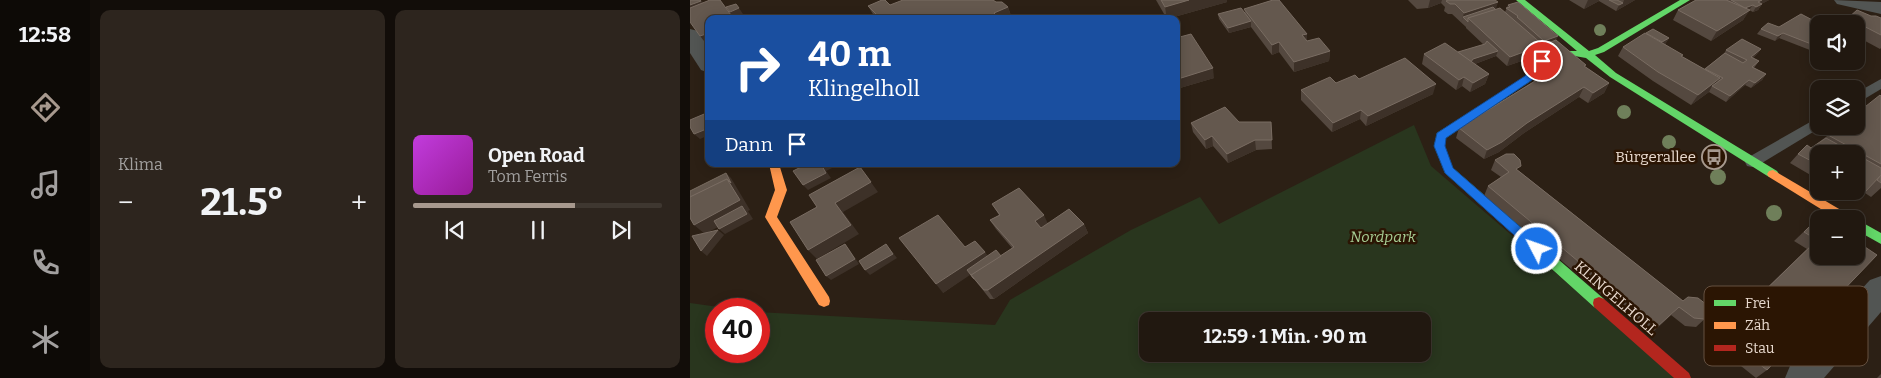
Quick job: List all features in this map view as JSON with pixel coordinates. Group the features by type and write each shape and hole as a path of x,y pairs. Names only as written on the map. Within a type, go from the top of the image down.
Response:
{"street":[{"path":"1520,0 1613,75 1832,210"},
{"path":"1558,55 1566,52 1586,55 1601,50 1686,0"},
{"path":"1844,0 1881,8"},
{"path":"690,36 705,59"},
{"name":"KLINGELHOLL","path":"1542,61 1529,78 1441,136 1439,146 1449,170 1684,378"},
{"path":"775,167 781,190 771,217 824,301"},
{"path":"1865,229 1881,239"},
{"path":"1868,304 1881,290"},
{"path":"1802,378 1813,366"}],"lane":[{"path":"1865,93 1881,83"},
{"path":"1752,162 1810,127"}],"green space":[{"name":"Nordpark","path":"1414,125 1431,166 1678,378 690,378 690,303 705,305 705,363 770,363 770,313 995,325 1010,300 1131,230 1200,197 1219,224"}],"building":[{"path":"690,0 700,0 701,1 690,5"},
{"path":"710,0 720,0 731,15 705,15 705,34 700,36 690,22 690,8"},
{"path":"882,0 885,0 890,5 903,0 993,0 1002,2 1008,7 994,13 996,15 877,15 868,6"},
{"path":"1161,0 1189,0 1165,7"},
{"path":"1279,0 1307,34 1302,35 1307,41 1319,38 1330,51 1294,62 1279,42 1272,45 1244,9"},
{"path":"1495,0 1498,2 1464,13 1455,4 1450,4 1446,1"},
{"path":"1609,0 1617,0 1623,3 1619,5"},
{"path":"1696,0 1726,0 1750,10 1717,31 1678,10"},
{"path":"1731,0 1762,0 1758,2 1762,4 1756,7 1753,5 1745,8"},
{"path":"1518,2 1558,36 1544,41 1518,16 1506,8 1510,7 1508,5"},
{"path":"736,4 739,8 730,12 726,7"},
{"path":"1493,7 1496,10 1468,18 1468,22 1463,17"},
{"path":"1241,8 1251,21 1228,28 1218,14"},
{"path":"1500,8 1543,45 1556,40 1586,65 1584,66 1609,83 1593,93 1584,87 1487,150 1459,128 1561,65 1540,46 1510,57 1468,18"},
{"path":"1857,10 1881,18 1881,35 1865,27 1865,15 1851,15"},
{"path":"1801,14 1810,19 1810,44 1783,33 1778,36 1761,29 1768,23 1779,27"},
{"path":"1653,29 1669,38 1662,42 1646,33"},
{"path":"1645,33 1720,78 1698,95 1658,72 1623,47"},
{"path":"1191,34 1213,68 1180,78 1180,37"},
{"path":"1742,39 1761,49 1751,57 1759,61 1752,67 1766,74 1755,83 1749,80 1730,96 1712,86 1723,78 1705,69 1725,53 1743,63 1747,60 1726,50"},
{"path":"1487,41 1498,51 1473,59 1471,62 1458,52 1485,44"},
{"path":"1445,43 1489,74 1473,83 1464,77 1459,80 1424,54"},
{"path":"1405,58 1436,84 1368,116 1361,110 1333,123 1301,90 1330,77 1336,83 1355,75 1359,79"},
{"path":"1881,96 1881,164 1865,155 1865,145 1846,145 1828,135 1865,135 1865,107"},
{"path":"1225,107 1239,122 1271,122 1272,140 1255,140 1227,154 1212,136 1205,140 1191,123"},
{"path":"705,114 705,130 694,134 690,127 690,120"},
{"path":"1826,138 1839,145 1816,145"},
{"path":"1807,145 1810,147 1810,160 1798,154"},
{"path":"1506,154 1514,154 1520,160 1521,166 1516,169 1683,301 1688,297 1698,298 1704,303 1704,319 1694,318 1679,307 1657,327 1488,186 1509,172 1495,160"},
{"path":"1865,159 1881,168 1881,175 1865,192"},
{"path":"801,167 823,167 826,173 803,185 793,171"},
{"path":"860,167 871,182 835,203 851,225 808,250 790,222 817,207 809,195"},
{"path":"726,173 731,183 727,179 690,197 690,191"},
{"path":"1881,175 1881,183 1877,180"},
{"path":"727,179 740,200 694,225 690,218 690,197"},
{"path":"1019,188 1044,215 1035,221 1041,228 1069,209 1084,224 988,290 984,290 971,275 1014,247 990,220 1000,215 992,204"},
{"path":"742,206 747,214 719,229 714,221"},
{"path":"938,215 965,247 975,241 985,252 936,284 899,238"},
{"path":"1810,226 1810,236 1804,232"},
{"path":"718,230 701,251 692,236"},
{"path":"845,244 855,259 826,276 816,260"},
{"path":"886,244 893,254 865,270 859,261"},
{"path":"1810,247 1810,265 1865,265 1865,247 1877,255 1847,286 1770,286"},
{"path":"996,250 1001,256 971,275 974,279 967,270"},
{"path":"1762,366 1771,366 1767,370"}],"traffic: fast":[{"path":"1520,0 1613,75 1773,174"},
{"path":"1572,53 1586,55 1601,50 1686,0"},
{"path":"1542,61 1529,78 1441,136 1439,146 1449,170 1599,303"},
{"path":"1865,229 1881,239"}],"traffic: slow":[{"path":"775,167 781,190 771,217 824,301"},
{"path":"1773,174 1832,210"}],"traffic: jam":[{"path":"1599,303 1684,378"}],"place":[{"name":"Bürgerallee","path":"1714,157"}],"route":[{"path":"1537,249 1449,170 1439,146 1441,136 1529,78 1542,61"}]}
